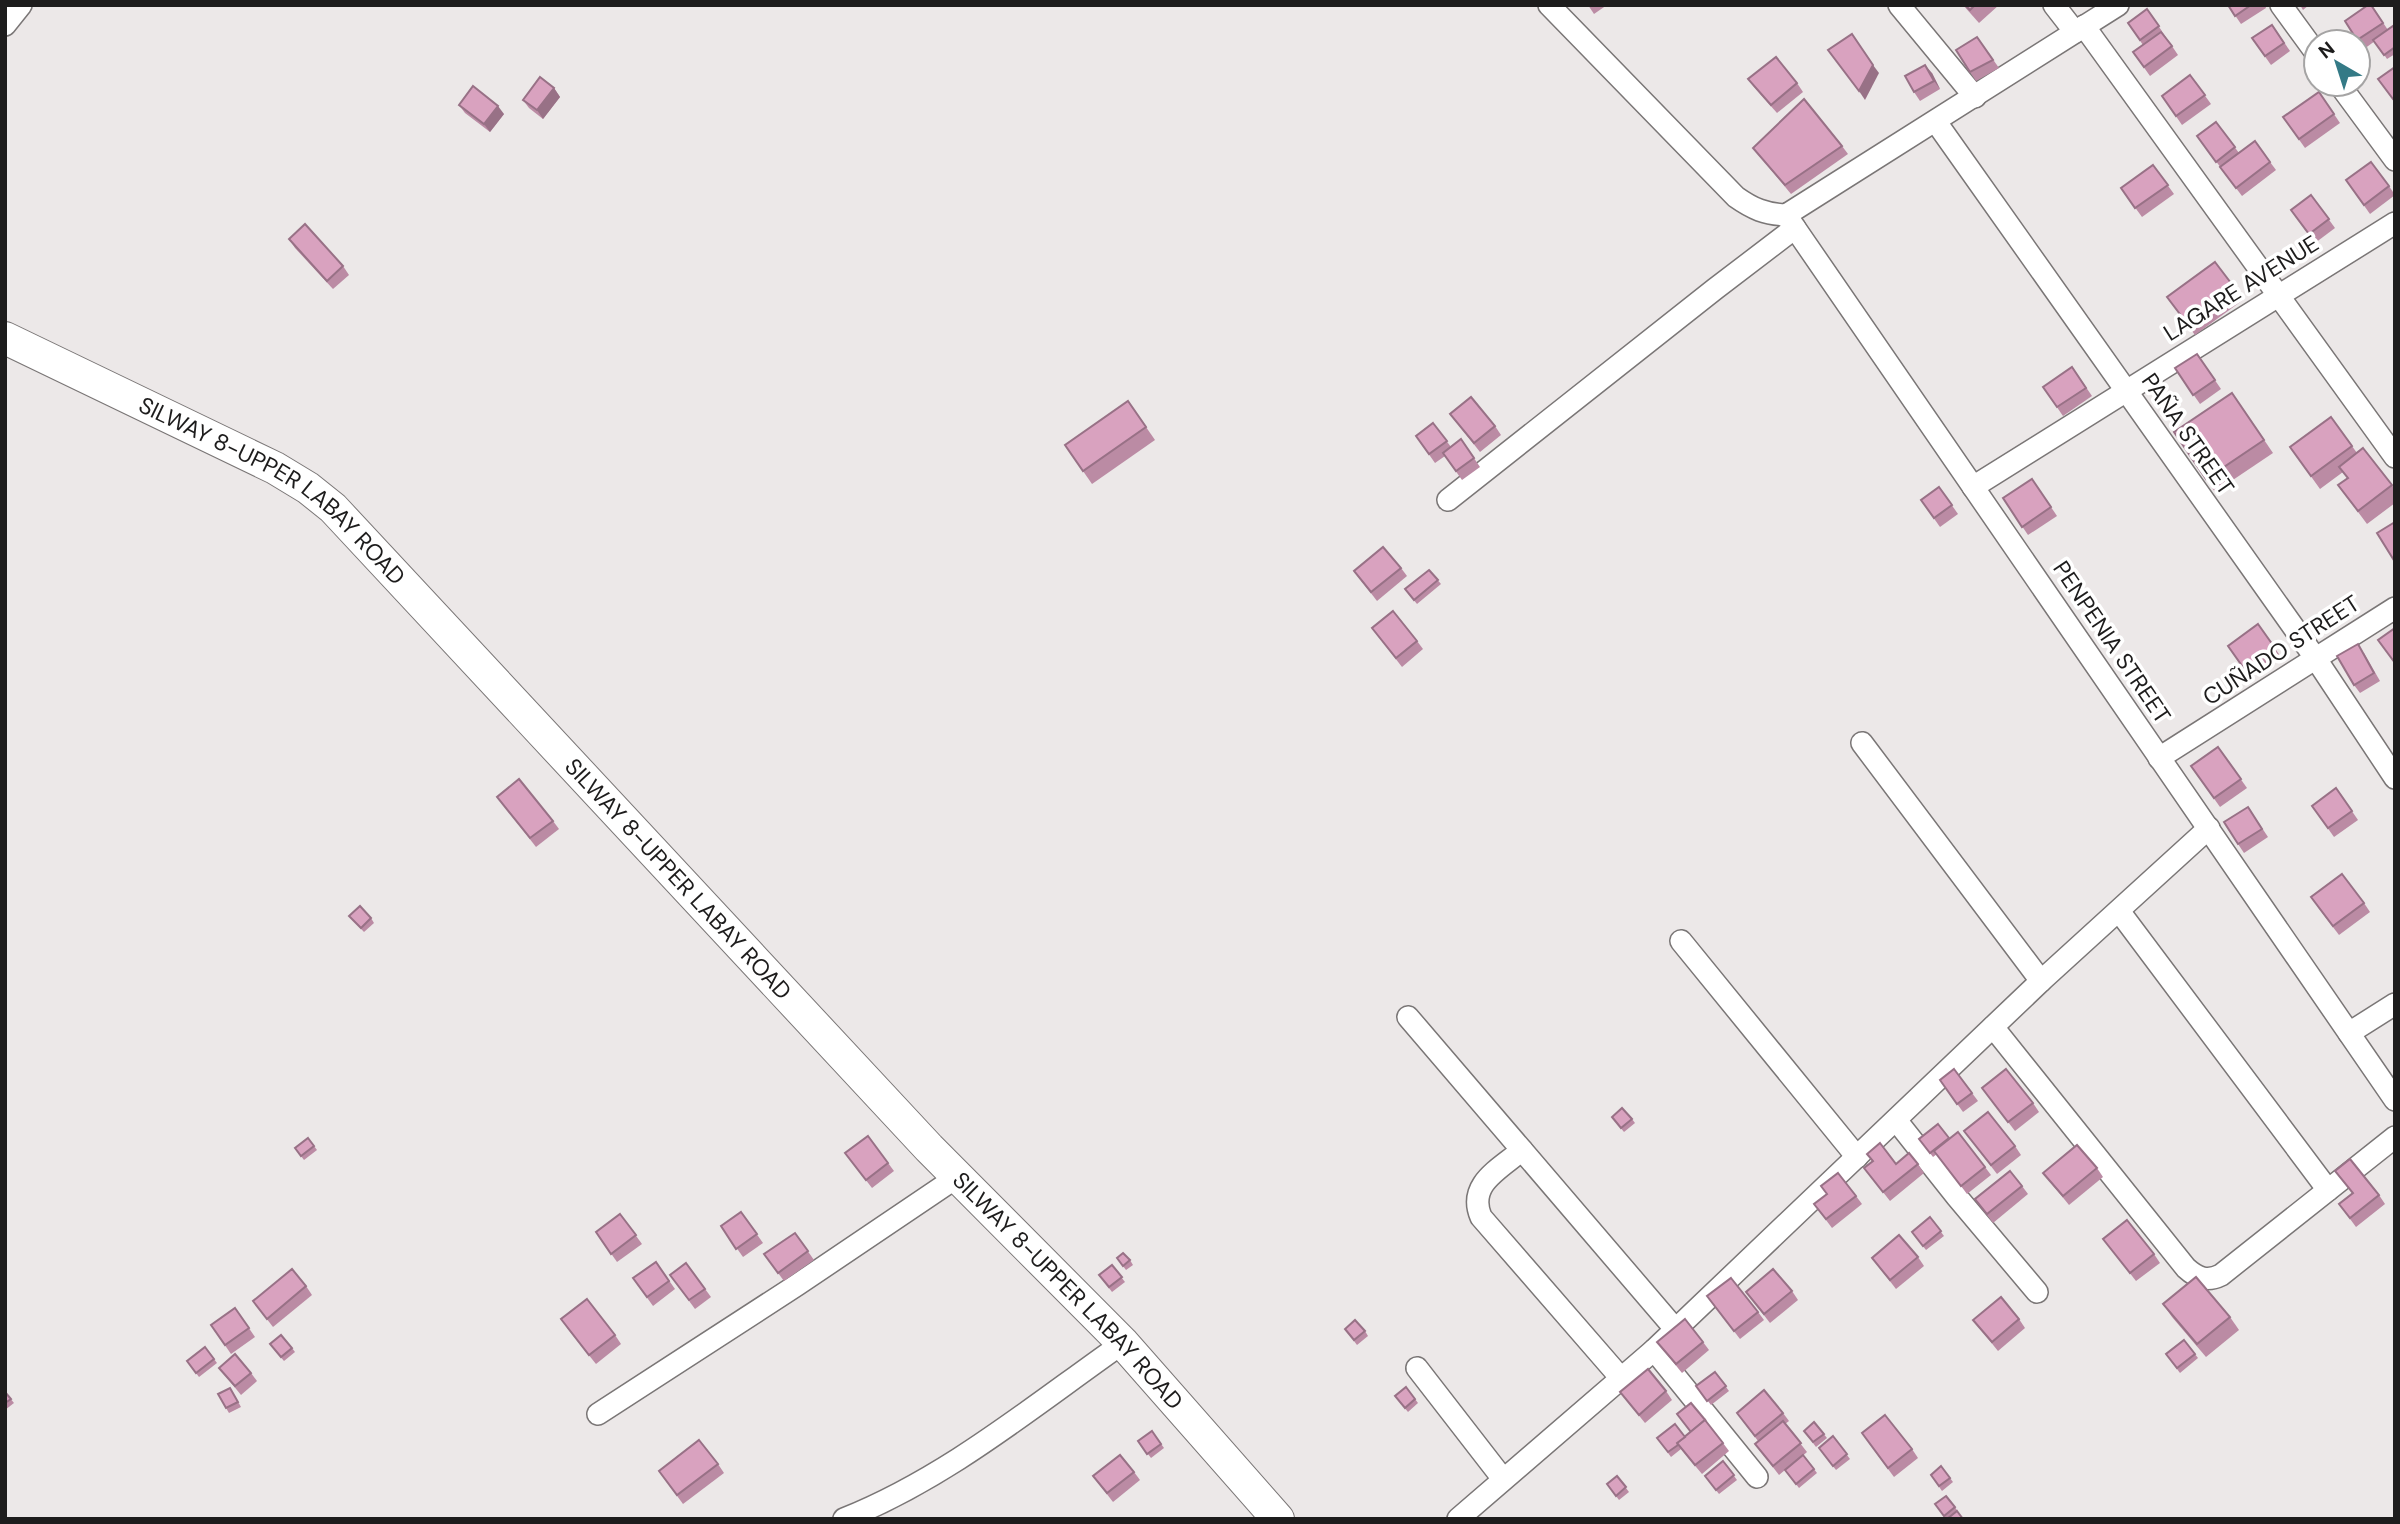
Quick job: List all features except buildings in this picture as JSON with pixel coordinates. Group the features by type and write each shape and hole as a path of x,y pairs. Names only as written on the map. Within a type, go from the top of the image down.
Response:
{"main road":[{"name":"SILWAY 8-UPPER LABAY ROAD","path":"5,338 275,468 308,488 333,508 957,1177 1123,1343 1278,1519"}],"street":[{"path":"5,25 21,5"},
{"path":"1549,5 1736,197 1763,213 1791,221"},
{"path":"1899,5 1975,97"},
{"path":"2054,5 2080,29 2395,457"},
{"path":"1448,500 1715,289 1791,221 1936,122 2118,5"},
{"path":"2281,5 2302,34"},
{"path":"2349,98 2395,160"},
{"name":"PAÑA STREET","path":"1936,122 2316,659 2395,778"},
{"name":"PENPENIA STREET","path":"1791,221 2395,1100"},
{"name":"LAGARE AVENUE","path":"1973,487 2395,223"},
{"name":"CUÑADO STREET","path":"2159,758 2395,608"},
{"path":"1861,743 2041,981"},
{"path":"1458,1519 1654,1350 2041,981 2209,828"},
{"path":"2119,911 2328,1190"},
{"path":"1681,941 1857,1157"},
{"path":"2349,1033 2395,1004"},
{"path":"1408,1017 1675,1329"},
{"path":"1993,1027 2186,1268 2199,1278 2213,1279 2221,1275 2395,1137"},
{"path":"1896,1120 2037,1292"},
{"path":"1522,1150 1486,1180 1479,1190 1477,1199 1481,1217 1620,1377"},
{"path":"598,1414 957,1177"},
{"path":"844,1519 913,1488 969,1454 1123,1343"},
{"path":"1654,1350 1757,1477"},
{"path":"1417,1368 1503,1479"}]}
